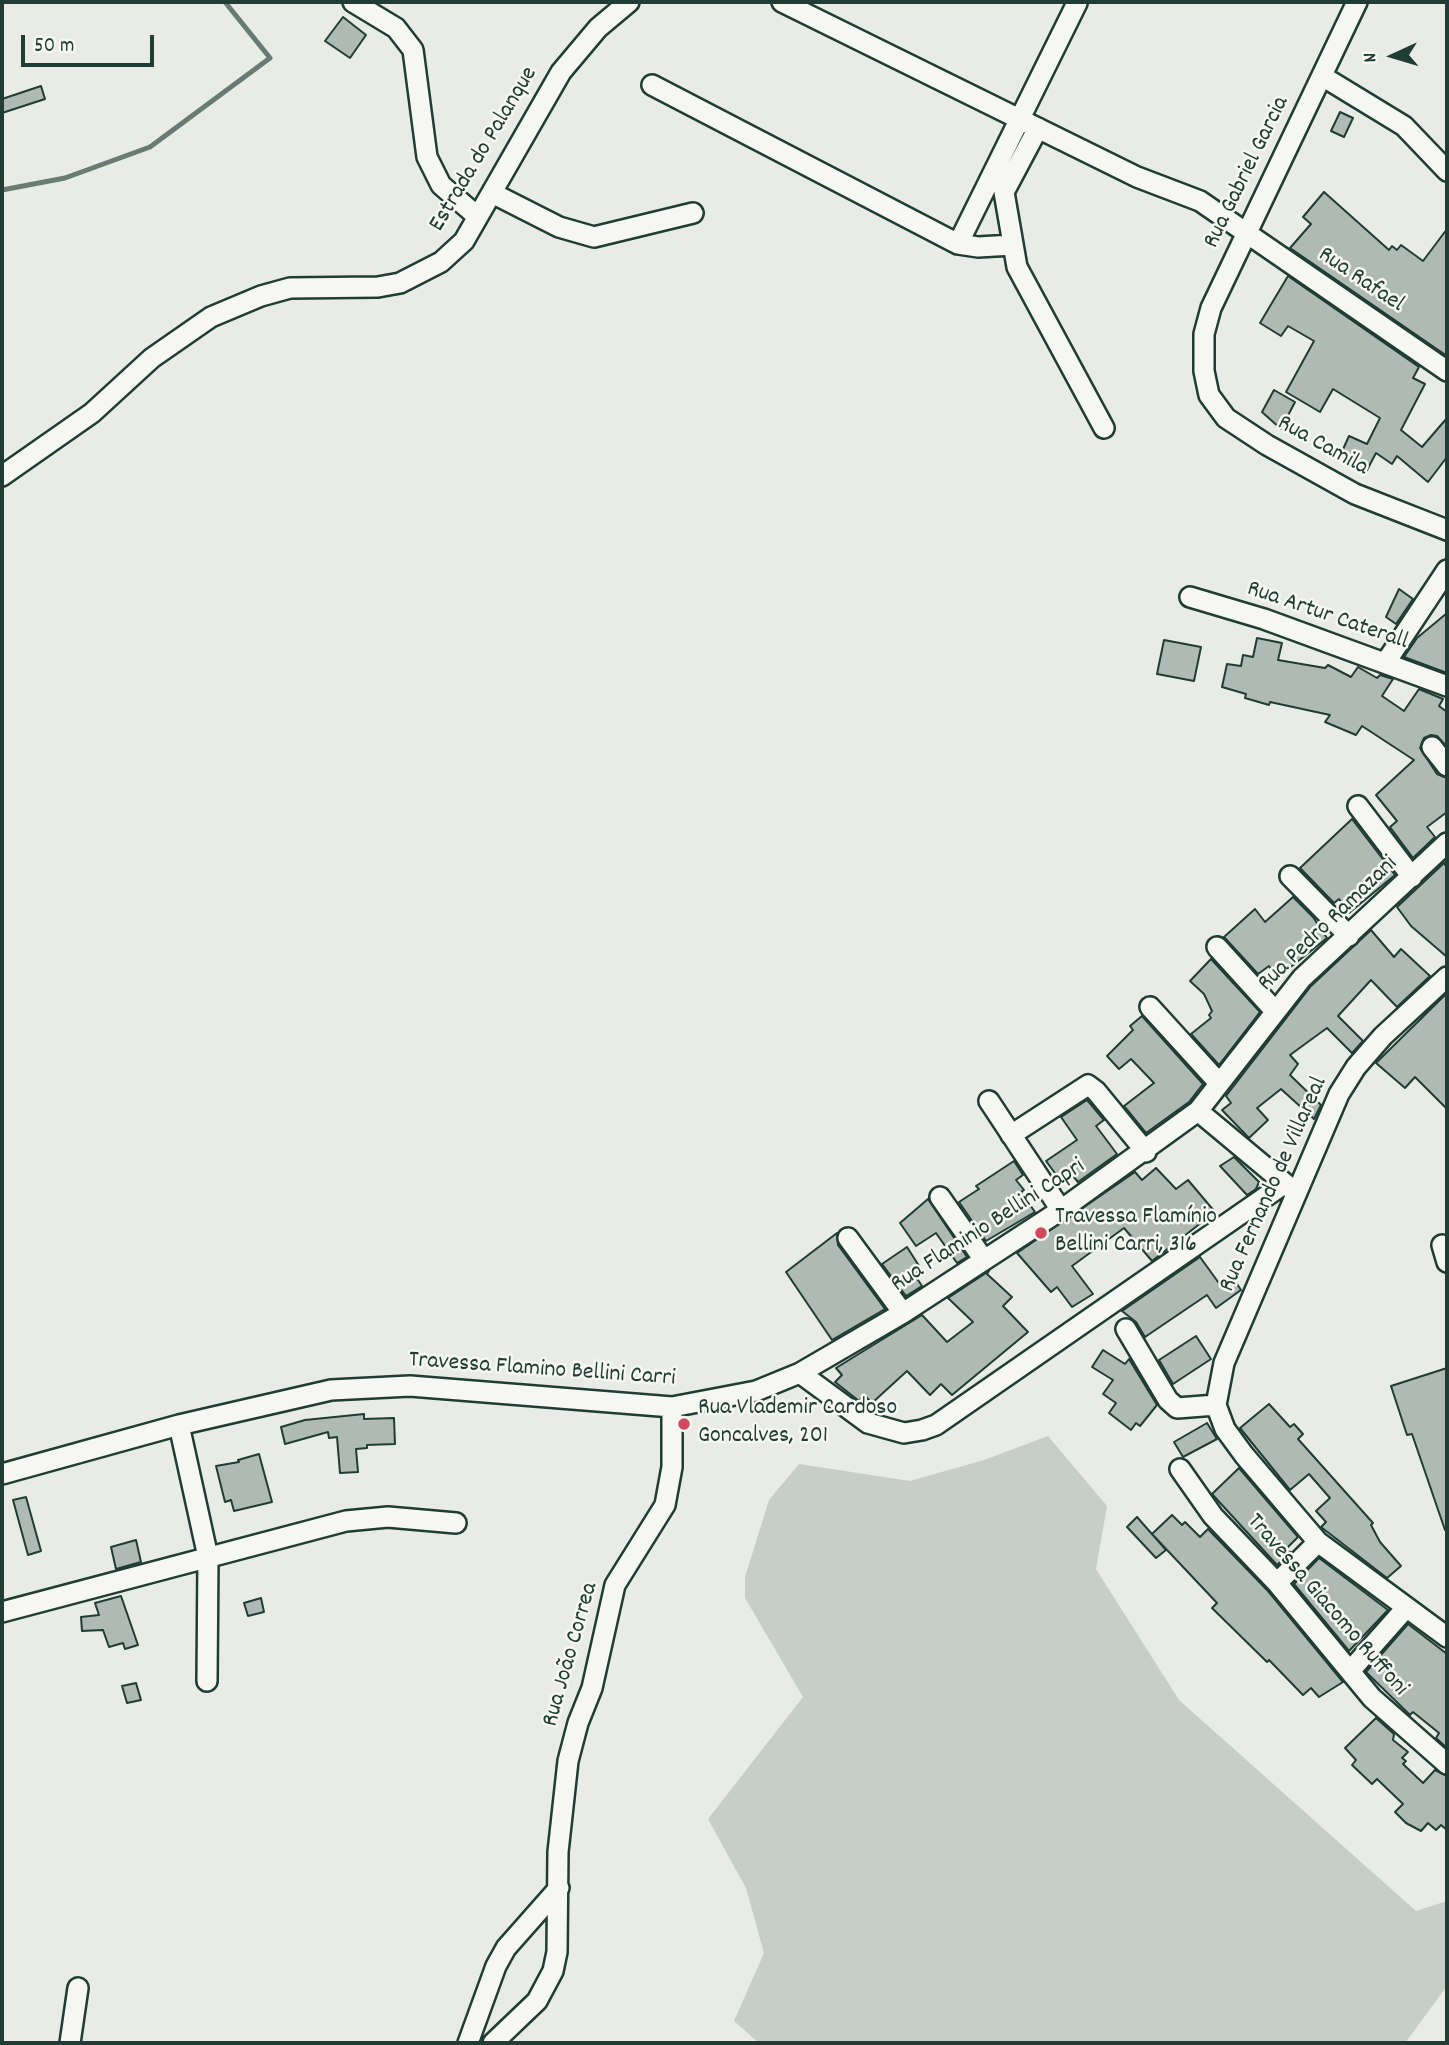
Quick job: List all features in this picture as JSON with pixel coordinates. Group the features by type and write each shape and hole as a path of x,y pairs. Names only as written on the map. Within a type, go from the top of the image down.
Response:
{"street":[{"path":"353,2 396,28 413,50 428,158 441,185 478,217"},
{"name":"Estrada do Palanque","path":"2,476 92,413 152,358 211,317 261,296 290,288 400,283 441,262 464,241 561,72 598,29 629,2"},
{"name":"Rua Rafael","path":"782,2 1136,177 1200,201 1447,371"},
{"path":"958,244 1075,2"},
{"name":"Rua Gabriel Garcia","path":"1203,371 1205,334 1211,309 1357,2"},
{"path":"1322,76 1404,126 1447,171"},
{"path":"652,85 958,244 978,247 1013,245"},
{"path":"1038,128 1004,192 1017,267 1104,428"},
{"path":"1003,154 1010,181"},
{"path":"492,193 559,227 594,237 693,213"},
{"name":"Rua Camila","path":"1203,371 1209,395 1226,418 1267,445 1355,494 1447,530"},
{"path":"1386,662 1447,570"},
{"name":"Rua Artur Caterall","path":"1190,597 1386,662 1447,686"},
{"path":"1432,747 1447,766"},
{"path":"1358,806 1412,877"},
{"name":"Rua Pedro Ramazani","path":"1198,1111 1302,978 1447,843"},
{"path":"1290,877 1349,936"},
{"path":"1217,947 1275,1011"},
{"name":"Rua Fernando de Villareal","path":"1216,1405 1224,1363 1290,1188 1339,1094 1356,1067 1383,1036 1447,977"},
{"path":"1150,1007 1219,1083"},
{"path":"1011,1135 1083,1085 1097,1091 1146,1152"},
{"path":"989,1101 1061,1210"},
{"path":"800,1373 868,1423 904,1433 936,1425 1290,1188 1198,1111"},
{"name":"Rua Flaminio Bellini Capri","path":"800,1373 903,1313 1061,1210 1146,1152 1198,1111"},
{"path":"940,1197 984,1260"},
{"path":"848,1238 903,1313"},
{"path":"1126,1329 1168,1400 1177,1408 1216,1405 1225,1429 1244,1455 1318,1542 1405,1609 1447,1637"},
{"name":"Travessa Flamino Bellini Carri","path":"2,1474 179,1425 331,1390 410,1386 672,1407 755,1391 800,1373"},
{"name":"Rua João Correa","path":"493,2043 537,2001 553,1970 558,1952 558,1852 568,1761 578,1723 592,1688 615,1585 664,1505 672,1467 672,1407"},
{"path":"179,1425 208,1557 207,1681"},
{"name":"Travessa Giacomo Ruffoni","path":"1180,1469 1213,1516 1277,1583 1388,1715 1447,1764"},
{"path":"2,1612 346,1521 388,1517 456,1523"},
{"path":"1277,1583 1318,1542"},
{"path":"1350,1670 1405,1609"},
{"path":"468,2043 496,1966 506,1948 559,1888"},
{"path":"70,2043 78,1988"}],"shaded area":[{"path":"1048,1436 1107,1506 1096,1569 1179,1700 1416,1911 1447,1901 1447,1986 1405,2043 759,2043 734,2021 764,1953 746,1888 708,1819 803,1697 745,1598 745,1577 769,1500 799,1464 910,1481 984,1460"}],"building":[{"path":"343,17 366,35 350,58 325,41"},
{"path":"41,86 45,99 2,113 2,99"},
{"path":"1340,112 1353,118 1344,137 1331,131"},
{"path":"1324,192 1389,250 1392,246 1397,250 1401,245 1423,261 1447,229 1447,356 1290,248 1311,224 1303,217"},
{"path":"1288,276 1419,367 1413,378 1425,384 1401,430 1422,447 1447,418 1447,457 1428,482 1397,456 1392,464 1376,453 1366,472 1339,458 1349,436 1367,444 1380,418 1333,389 1320,412 1286,392 1314,341 1288,326 1281,336 1260,323"},
{"path":"1274,390 1295,402 1281,429 1262,412"},
{"path":"1399,589 1413,599 1396,624 1386,617"},
{"path":"1447,613 1447,673 1404,657 1417,638"},
{"path":"1257,638 1282,643 1278,660 1325,668 1328,665 1351,677 1358,667 1377,678 1380,675 1393,679 1382,696 1404,711 1419,689 1443,699 1439,706 1447,712 1447,747 1437,736 1431,735 1424,738 1420,748 1437,774 1447,778 1447,812 1427,827 1435,837 1413,858 1390,827 1397,821 1376,795 1414,760 1362,726 1356,735 1325,722 1330,715 1270,702 1269,705 1222,687 1227,664 1241,666 1243,655 1253,657"},
{"path":"1164,640 1201,647 1194,681 1157,674"},
{"path":"1352,819 1395,875 1349,913 1339,899 1334,903 1300,868"},
{"path":"1444,863 1447,868 1447,957 1411,926 1397,907"},
{"path":"1293,897 1313,917 1327,938 1277,978 1269,966 1258,974 1224,937 1255,909 1265,922"},
{"path":"1371,930 1394,957 1401,949 1430,976 1397,1007 1371,980 1338,1016 1363,1041 1352,1053 1327,1028 1290,1055 1298,1064 1290,1075 1321,1105 1314,1119 1281,1089 1257,1108 1268,1120 1249,1138 1222,1110 1231,1103 1226,1096 1311,986"},
{"path":"1211,959 1260,1012 1219,1065 1191,1034 1211,1018 1209,1015 1212,1011 1204,994 1190,981"},
{"path":"1447,993 1447,1109 1415,1077 1405,1088 1376,1063"},
{"path":"1142,1016 1203,1084 1189,1102 1146,1133 1124,1106 1154,1083 1131,1059 1119,1069 1107,1056 1133,1030 1130,1026"},
{"path":"1087,1100 1104,1120 1096,1126 1117,1154 1078,1182 1073,1176 1063,1184 1046,1161 1077,1140 1061,1117"},
{"path":"1234,1157 1259,1182 1256,1189 1247,1195 1220,1166"},
{"path":"1014,1161 1023,1175 1016,1180 1035,1212 986,1241 959,1202 979,1189 976,1186"},
{"path":"1156,1168 1176,1189 1188,1180 1215,1212 1152,1261 1124,1228 1072,1266 1093,1294 1072,1307 1057,1287 1051,1292 1017,1253 1135,1172 1142,1180"},
{"path":"928,1199 967,1257 957,1263 936,1233 916,1246 900,1223"},
{"path":"837,1233 838,1245 885,1309 832,1340 786,1272"},
{"path":"907,1247 921,1269 914,1274 922,1286 906,1296 882,1264"},
{"path":"1200,1257 1221,1286 1233,1278 1241,1290 1216,1308 1207,1295 1145,1337 1136,1322 1122,1311"},
{"path":"989,1271 987,1274 1012,1297 1003,1306 1028,1332 952,1395 941,1384 930,1395 907,1371 872,1403 864,1395 859,1401 835,1382 842,1375 836,1368 922,1315 947,1342 973,1322 948,1298"},
{"path":"1196,1336 1211,1359 1173,1384 1159,1360"},
{"path":"1103,1350 1125,1364 1129,1359 1157,1405 1140,1426 1136,1423 1131,1430 1109,1413 1116,1403 1103,1394 1113,1380 1092,1367"},
{"path":"1447,1368 1445,1530 1412,1434 1407,1435 1391,1386"},
{"path":"1269,1404 1290,1427 1294,1424 1303,1434 1298,1439 1373,1523 1371,1525 1380,1542 1401,1566 1387,1578 1321,1527 1326,1522 1316,1511 1330,1498 1309,1474 1290,1490 1240,1428"},
{"path":"364,1414 364,1419 394,1418 395,1444 367,1445 367,1448 356,1449 358,1472 340,1473 337,1437 329,1438 328,1432 285,1444 281,1427 305,1420"},
{"path":"1207,1423 1217,1439 1183,1457 1174,1442"},
{"path":"259,1454 272,1502 234,1511 231,1500 225,1502 216,1466 239,1462 238,1460"},
{"path":"1239,1468 1298,1537 1284,1551 1291,1552 1277,1565 1212,1494"},
{"path":"26,1497 41,1551 28,1555 13,1500"},
{"path":"1172,1515 1182,1525 1185,1522 1200,1537 1208,1529 1268,1591 1343,1682 1319,1697 1311,1688 1303,1695 1269,1660 1267,1662 1212,1608 1217,1603 1152,1534"},
{"path":"1137,1517 1166,1550 1156,1558 1127,1527"},
{"path":"136,1540 141,1562 116,1569 111,1547"},
{"path":"1319,1558 1388,1610 1349,1651 1294,1584"},
{"path":"121,1596 138,1645 125,1649 123,1643 109,1647 103,1630 82,1631 81,1617 99,1615 95,1603"},
{"path":"261,1598 264,1612 248,1616 244,1603"},
{"path":"1408,1624 1447,1654 1447,1748 1436,1738 1439,1733 1413,1712 1410,1715 1366,1672"},
{"path":"136,1683 141,1700 127,1703 122,1686"},
{"path":"1376,1718 1394,1734 1393,1740 1408,1752 1402,1758 1406,1761 1403,1764 1423,1783 1435,1770 1447,1776 1447,1830 1441,1825 1436,1830 1428,1823 1421,1831 1406,1823 1395,1812 1403,1804 1377,1779 1372,1784 1352,1765 1356,1760 1345,1748"}],"waterway":[{"path":"2,190 65,178 150,147 270,58 225,2"}],"place":[{"name":"Travessa Flamínio Bellini Carri, 316","path":"1041,1233"},
{"name":"Rua Vlademir Cardoso Goncalves, 201","path":"684,1424"}]}
